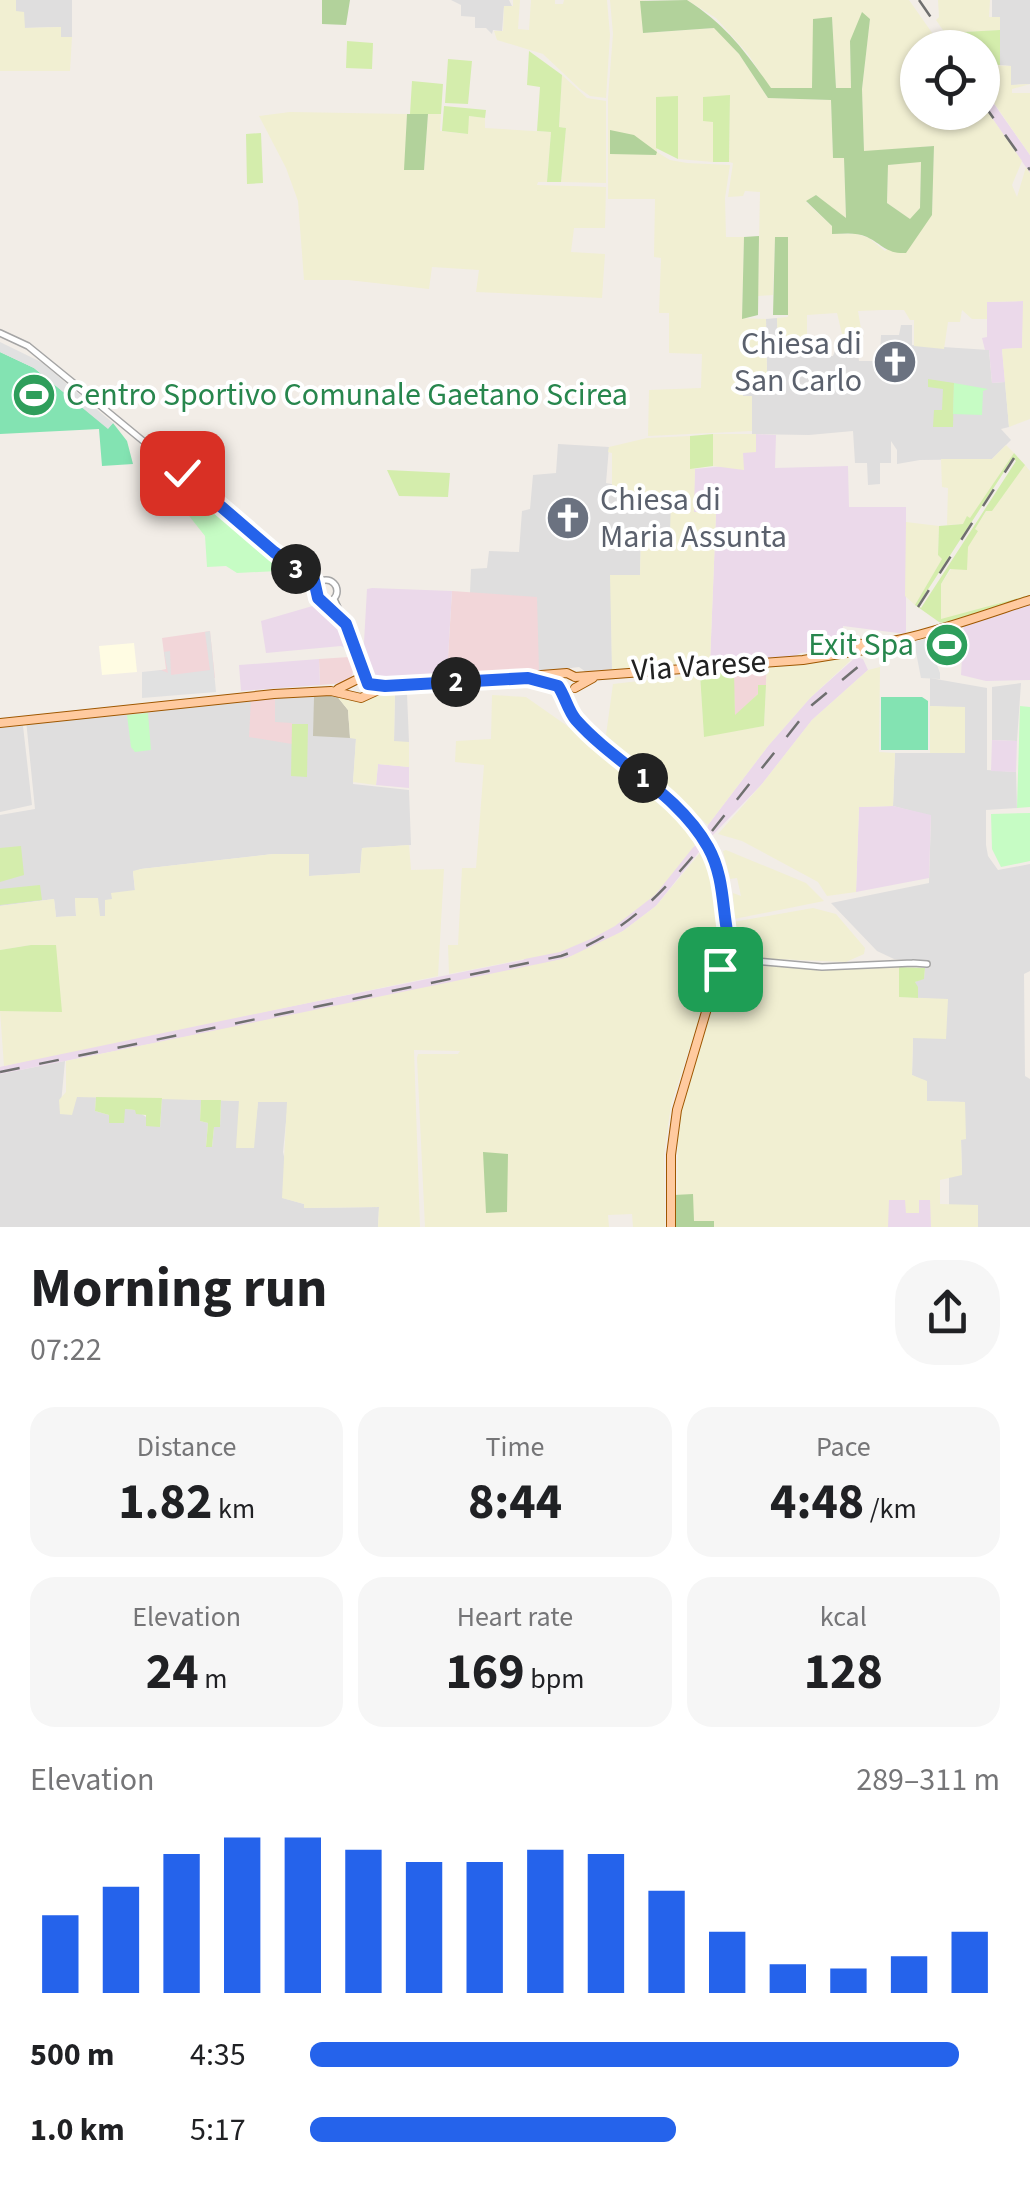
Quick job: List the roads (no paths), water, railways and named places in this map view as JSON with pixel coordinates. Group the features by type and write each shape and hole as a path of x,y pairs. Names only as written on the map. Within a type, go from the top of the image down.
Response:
{"main road":[{"path":"849,648 902,638 1030,600"},
{"name":"Via Varese","path":"575,677 792,660 849,648"},
{"name":"Via Varese","path":"792,660 849,648"},
{"name":"Via Varese","path":"575,689 606,672"},
{"path":"0,723 351,687 568,673 575,677 569,707"},
{"path":"561,676 560,688 575,720 659,791 700,834 720,876 732,954 716,978 677,1110 671,1155 671,1227"},
{"path":"528,678 568,692 575,689"},
{"path":"351,687 359,698 366,686"},
{"path":"716,978 710,954 726,930"},
{"path":"717,947 732,954"},
{"path":"713,966 724,969"}],"street":[{"path":"0,333 28,346 287,562 312,578 316,595 346,624"},
{"path":"287,562 337,587 334,599 366,686"},
{"path":"316,587 324,580"},
{"path":"325,602 334,599"},
{"path":"351,687 359,663"},
{"path":"732,954 744,960 825,967 870,961 927,964"}],"railway":[{"path":"919,0 940,30"},
{"path":"1000,128 1030,170"},
{"path":"918,607 1014,458"},
{"path":"712,831 812,705 865,661"},
{"path":"0,1072 561,956 603,937 638,913 699,849"}],"place":[{"name":"Chiesa di San Carlo","path":"895,362"},
{"name":"Centro Sportivo Comunale Gaetano Scirea","path":"34,395"},
{"name":"Chiesa di Maria Assunta","path":"568,518"},
{"name":"Exit Spa","path":"947,645"}]}
